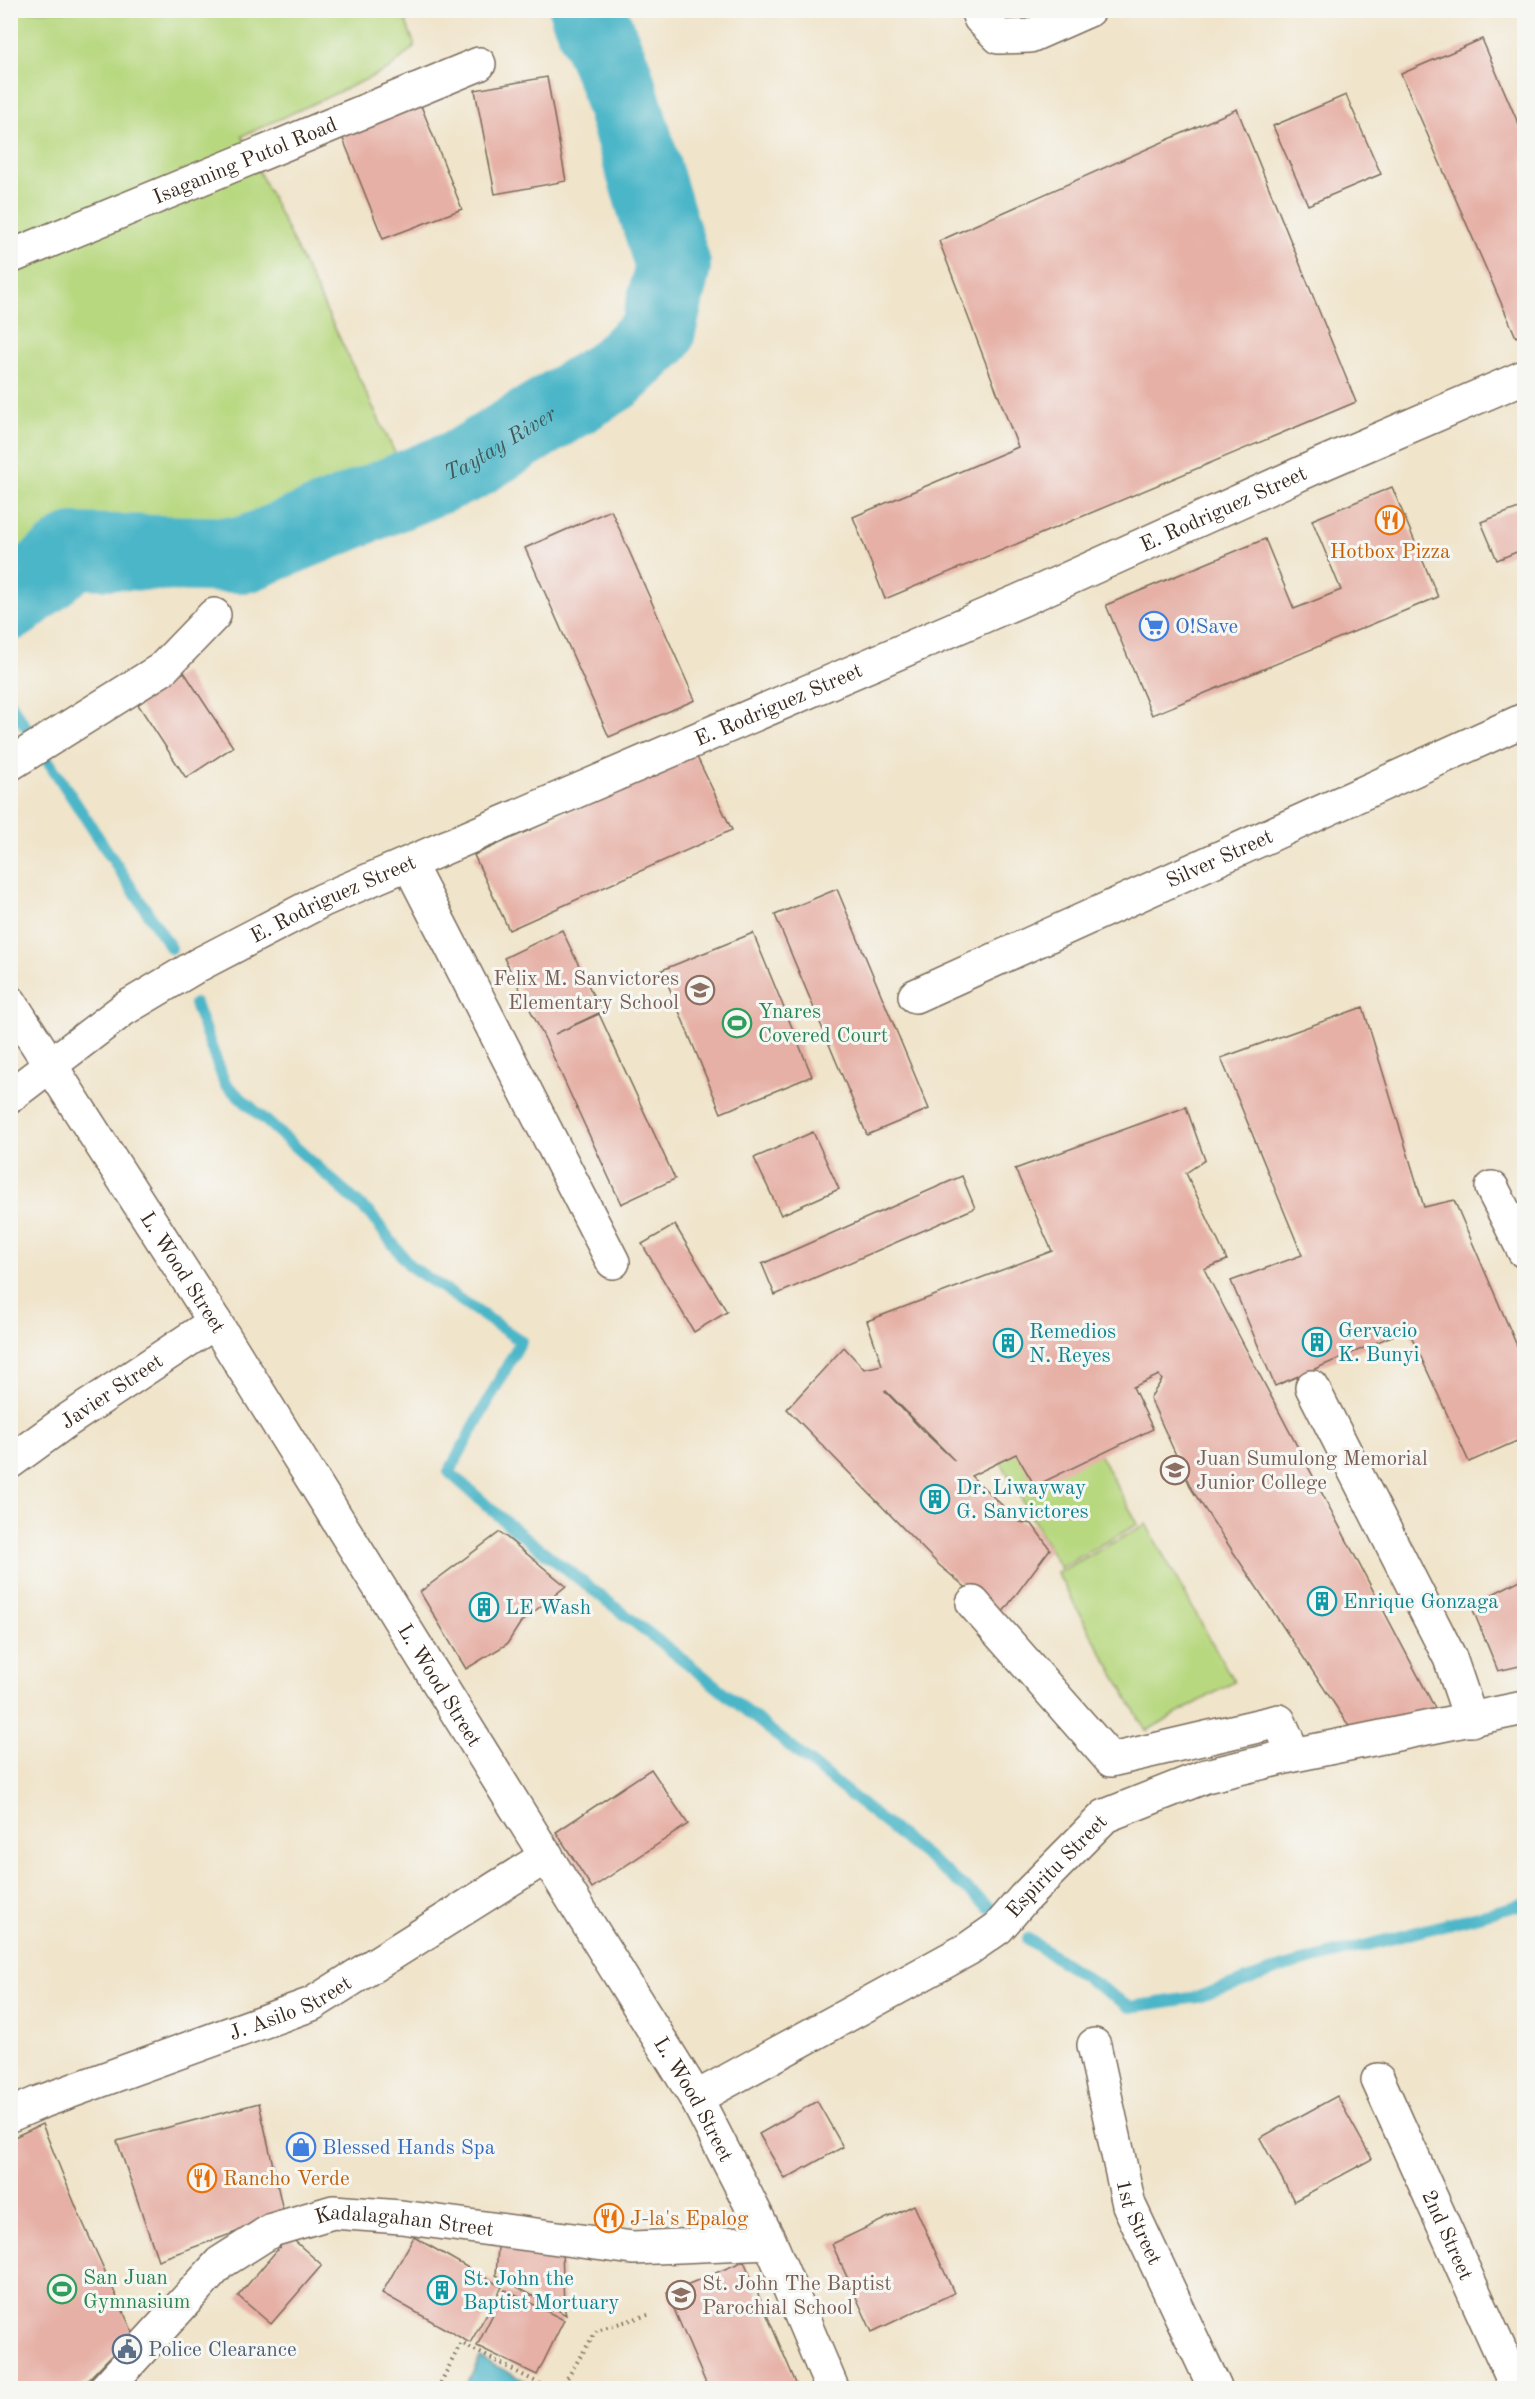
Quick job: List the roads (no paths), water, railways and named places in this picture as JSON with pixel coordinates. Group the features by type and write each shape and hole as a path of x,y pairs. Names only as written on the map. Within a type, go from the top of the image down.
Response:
{"street":[{"path":"977,10 980,18 999,36 1030,36 1089,10"},
{"name":"Isaganing Putol Road","path":"10,257 479,64"},
{"name":"E. Rodriguez Street","path":"10,1096 124,1009 198,965 323,900 1021,600 1324,463 1524,377"},
{"path":"20,759 162,669 214,615"},
{"name":"Silver Street","path":"915,996 1524,720"},
{"path":"409,864 613,1262"},
{"name":"L. Wood Street","path":"10,1002 215,1322 696,2098 770,2242 832,2388"},
{"path":"1492,1188 1524,1251"},
{"name":"Javier Street","path":"10,1462 65,1422 215,1322"},
{"path":"1312,1387 1450,1658 1471,1720"},
{"path":"973,1603 1111,1760 1279,1721 1294,1755"},
{"name":"Espiritu Street","path":"696,2098 968,1949 998,1928 1024,1898 1105,1816 1206,1776 1294,1755 1524,1708"},
{"name":"J. Asilo Street","path":"10,2115 312,2004 547,1856"},
{"name":"1st Street","path":"1094,2045 1129,2205 1215,2388"},
{"name":"2nd Street","path":"1378,2080 1517,2388"},
{"name":"Kadalagahan Street","path":"106,2388 220,2263 272,2230 333,2212 401,2217 633,2248 770,2242"}],"water":[{"path":"480,2358 539,2388 465,2388"}],"waterway":[{"name":"Taytay River","path":"10,603 74,551 244,555 465,465 614,374 657,334 673,266 614,73 587,10"},
{"path":"10,703 171,948"},
{"path":"195,1004 225,1084 370,1214 410,1266 521,1341 449,1472 508,1524 691,1666 990,1908"},
{"path":"1028,1939 1130,2007 1198,1997 1287,1966 1524,1904"}],"place":[{"name":"Hotbox Pizza","path":"1390,520"},
{"name":"O!Save","path":"1154,626"},
{"name":"Felix M. Sanvictores Elementary School","path":"700,990"},
{"name":"Ynares Covered Court","path":"737,1023"},
{"name":"Gervacio K. Bunyi","path":"1317,1342"},
{"name":"Remedios N. Reyes","path":"1008,1343"},
{"name":"Juan Sumulong Memorial Junior College","path":"1175,1470"},
{"name":"Dr. Liwayway G. Sanvictores","path":"935,1499"},
{"name":"Enrique Gonzaga","path":"1322,1601"},
{"name":"LE Wash","path":"484,1607"},
{"name":"Blessed Hands Spa","path":"301,2147"},
{"name":"Rancho Verde","path":"202,2178"},
{"name":"J-la's Epalog","path":"609,2218"},
{"name":"San Juan Gymnasium","path":"62,2289"},
{"name":"St. John the Baptist Mortuary","path":"442,2290"},
{"name":"St. John The Baptist Parochial School","path":"681,2295"},
{"name":"Police Clearance","path":"127,2349"}]}
